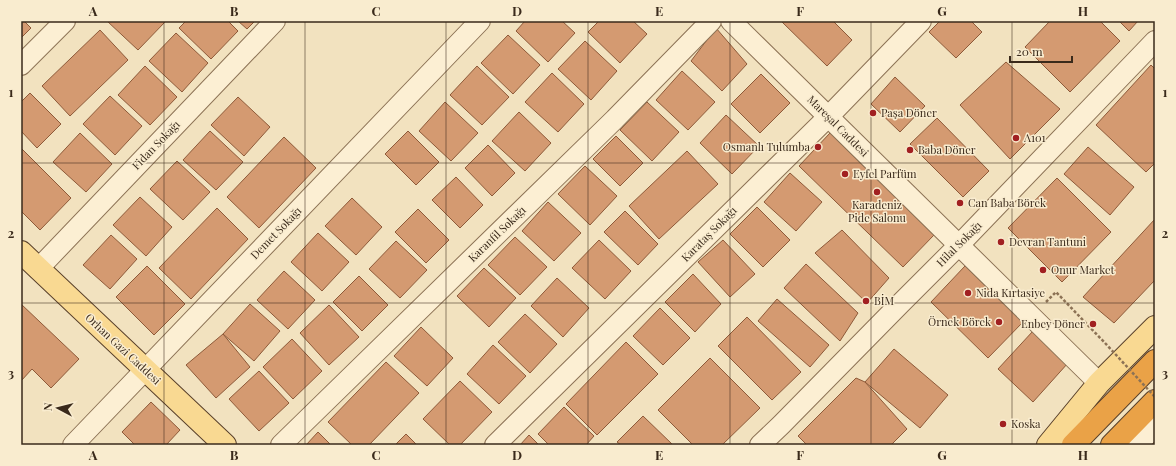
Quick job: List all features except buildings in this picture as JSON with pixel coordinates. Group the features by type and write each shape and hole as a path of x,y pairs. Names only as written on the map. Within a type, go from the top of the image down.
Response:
{"highway":[{"path":"1073,445 1155,361"},
{"path":"1112,445 1155,401"}],"main road":[{"name":"Orhan Gazi Caddesi","path":"21,252 225,445"},
{"path":"1048,445 1098,383 1155,327"}],"street":[{"path":"21,65 65,21"},
{"name":"Fidan Sokağı","path":"38,269 275,21"},
{"name":"Demet Sokağı","path":"73,445 480,21"},
{"name":"Karanfil Sokağı","path":"281,445 609,125 711,21"},
{"name":"Mareşal Caddesi","path":"731,21 1098,383"},
{"name":"Karataş Sokağı","path":"495,445 828,117 921,21"},
{"name":"Hilal Sokağı","path":"760,445 959,245 1155,41"},
{"path":"1137,445 1155,426"}],"path":[{"path":"1056,292 1155,397"}],"place":[{"name":"Paşa Döner","path":"873,113"},
{"name":"A101","path":"1016,138"},
{"name":"Osmanlı Tulumba","path":"818,147"},
{"name":"Baba Döner","path":"910,150"},
{"name":"Eyfel Parfüm","path":"845,174"},
{"name":"Karadeniz Pide Salonu","path":"877,192"},
{"name":"Can Baba Börek","path":"960,203"},
{"name":"Devran Tantuni","path":"1001,242"},
{"name":"Onur Market","path":"1043,270"},
{"name":"Nida Kırtasiye","path":"968,293"},
{"name":"BİM","path":"866,301"},
{"name":"Örnek Börek","path":"999,322"},
{"name":"Enbey Döner","path":"1093,324"},
{"name":"Koska","path":"1003,424"}]}
